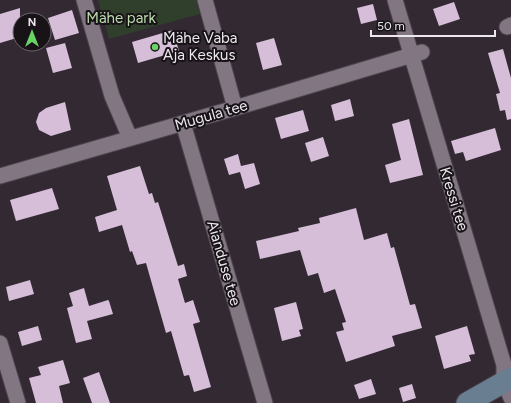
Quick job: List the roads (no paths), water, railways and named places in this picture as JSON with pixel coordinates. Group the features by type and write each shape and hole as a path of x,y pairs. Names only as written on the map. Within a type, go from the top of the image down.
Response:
{"main road":[{"path":"467,403 509,386"}],"street":[{"path":"84,0 112,96 130,138"},
{"path":"205,0 235,108"},
{"name":"Kressi tee","path":"395,0 416,53 509,386"},
{"name":"Mugula tee","path":"0,176 235,108 416,53"},
{"name":"Aianduse tee","path":"183,123 265,403"},
{"path":"0,343 18,403"}],"place":[{"name":"Mähe Vaba Aja Keskus","path":"155,47"}],"park label":[{"name":"Mähe park","path":"121,18"}]}
